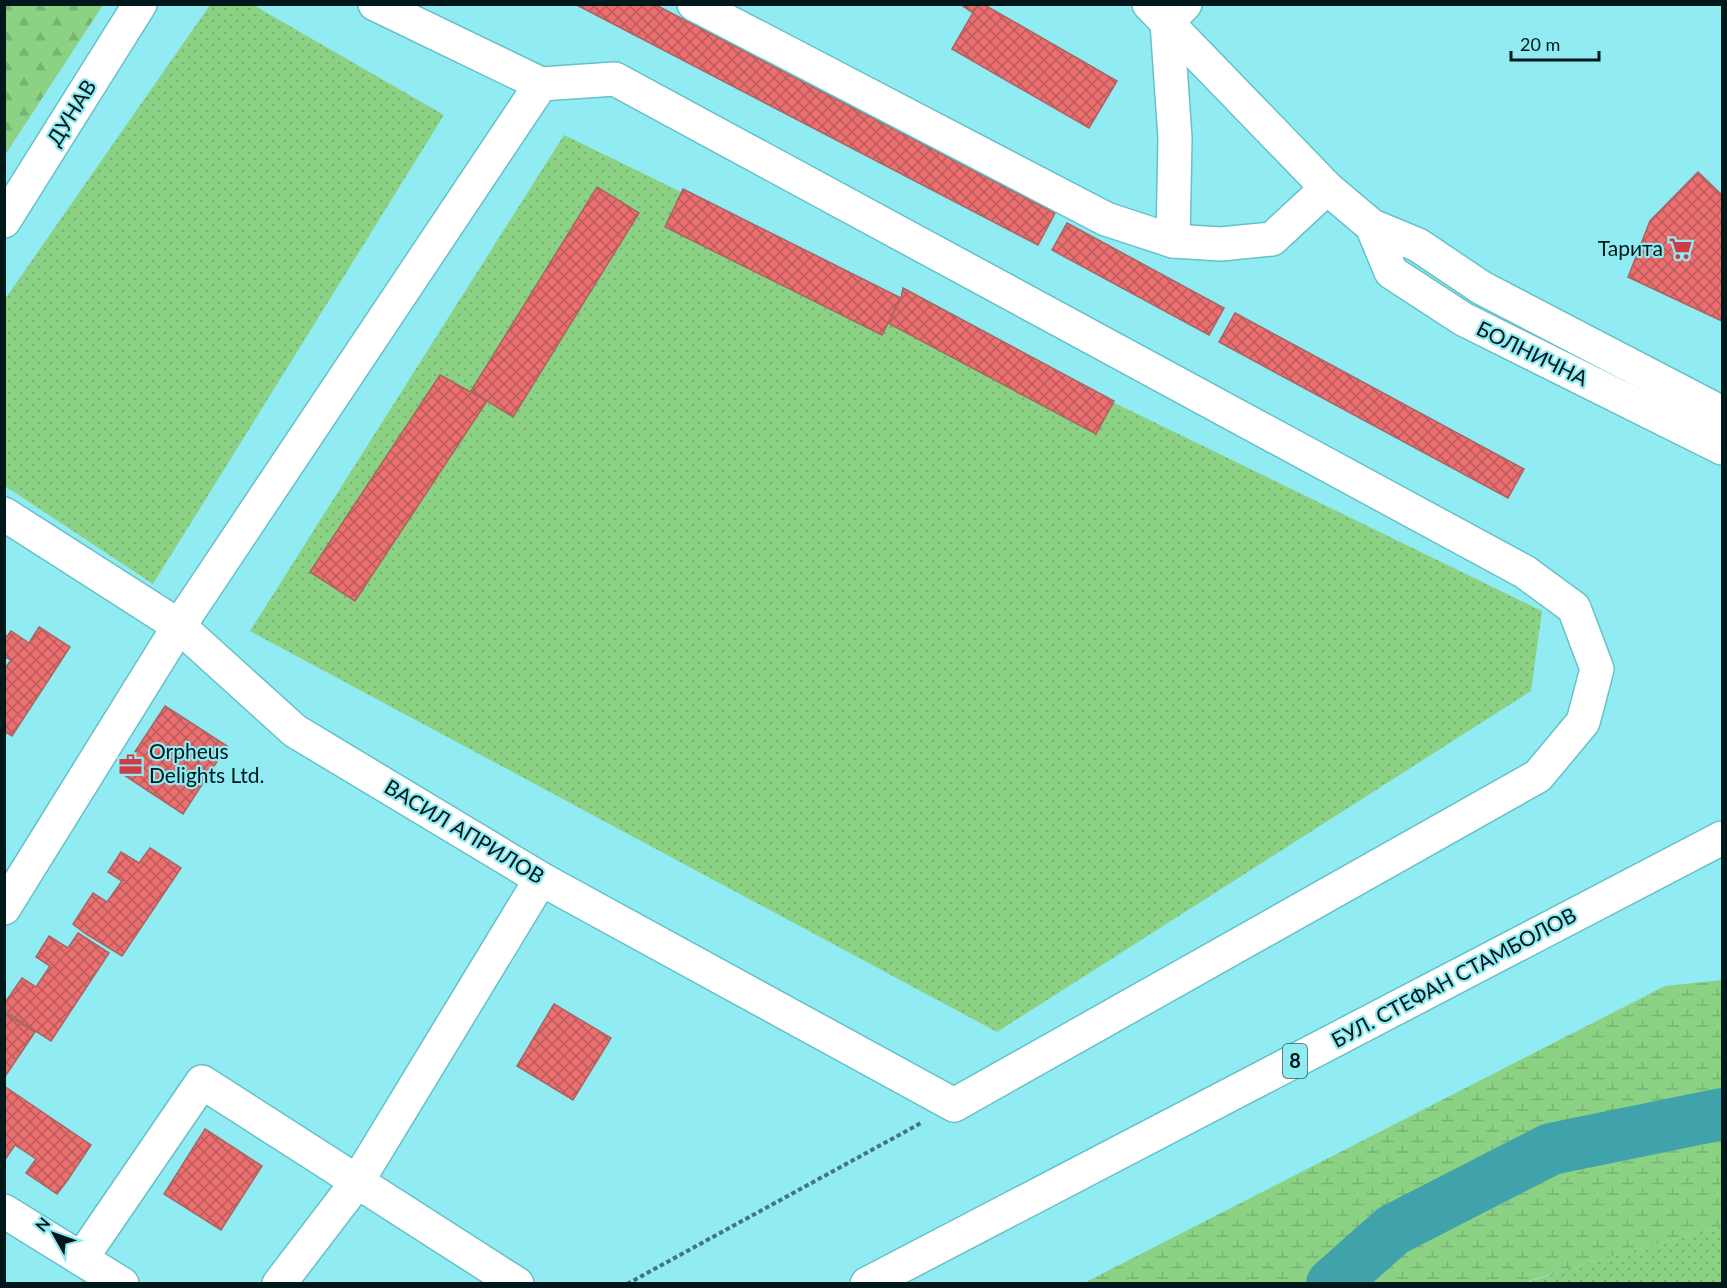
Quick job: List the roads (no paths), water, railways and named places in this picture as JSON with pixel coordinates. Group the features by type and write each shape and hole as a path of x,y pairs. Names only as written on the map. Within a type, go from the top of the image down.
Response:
{"street":[{"name":"ДУНАВ","path":"4,221 140,4"},
{"path":"4,908 179,626 541,84 375,4"},
{"path":"694,4 1106,219 1173,241 1221,244 1272,239 1327,188"},
{"path":"1167,10 1175,138 1173,241"},
{"name":"БОЛНИЧНА","path":"1167,10 1327,188 1372,226 1419,245 1482,288 1722,413"},
{"name":"ВАСИЛ АПРИЛОВ","path":"4,514 179,626 295,731 541,879 954,1106 1538,776 1584,722 1597,669 1574,608 1525,572 615,79 541,84"},
{"name":"БОЛНИЧНА","path":"1372,226 1391,272 1463,319 1722,448"},
{"name":"БУЛ. СТЕФАН СТАМБОЛОВ","path":"867,1284 1722,838"},
{"path":"279,1284 357,1182 541,879"},
{"path":"81,1259 202,1082 518,1284"},
{"path":"4,1211 122,1284"}],"waterway":[{"path":"1332,1284 1393,1230 1551,1149 1722,1114"}],"place":[{"name":"Тарита","path":"1681,249"},
{"name":"Orpheus Delights Ltd.","path":"131,764"}]}
